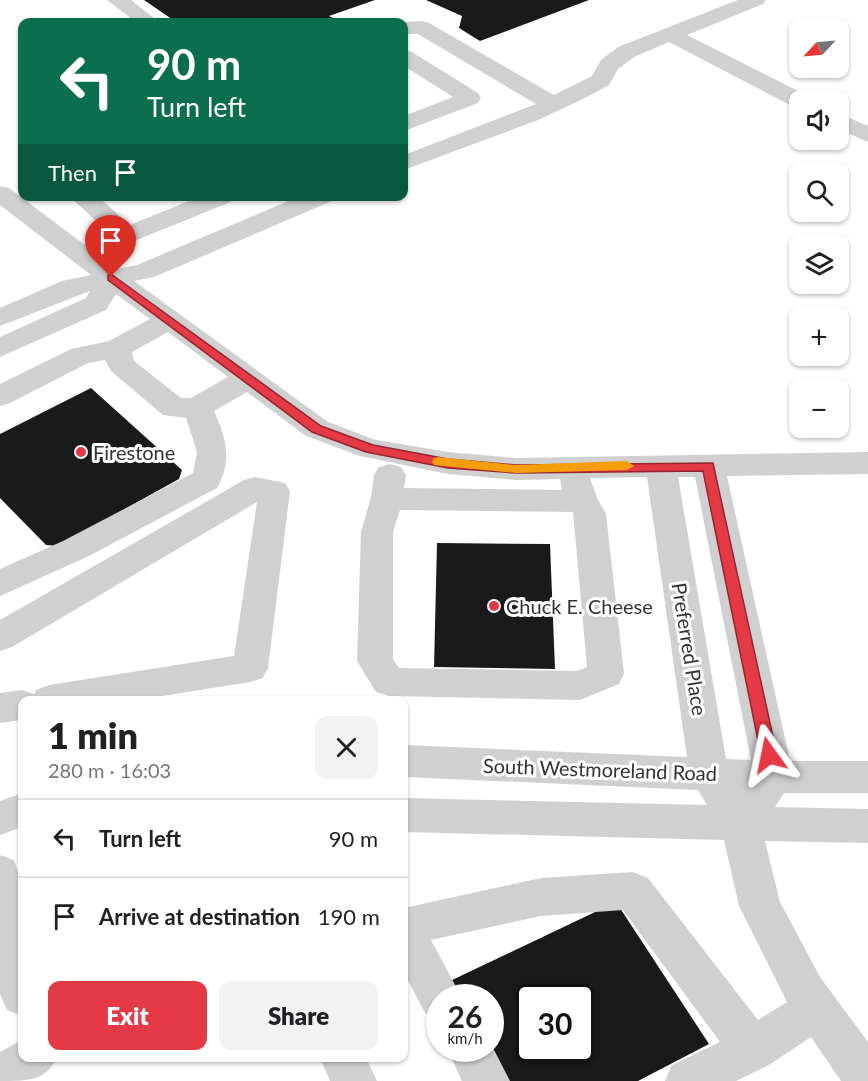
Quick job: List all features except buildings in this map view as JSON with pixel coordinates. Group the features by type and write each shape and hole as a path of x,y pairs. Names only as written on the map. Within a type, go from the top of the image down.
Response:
{"street":[{"path":"117,0 142,18"},
{"path":"408,161 553,104 602,80 609,65 626,52 756,0"},
{"path":"408,28 422,27 553,104"},
{"path":"669,34 789,94"},
{"path":"408,59 470,98"},
{"path":"408,122 513,81"},
{"path":"408,101 465,140"},
{"path":"849,126 868,135"},
{"path":"0,193 317,429 371,448 448,463 494,467 868,463"},
{"path":"87,201 127,236 212,201"},
{"path":"169,201 216,241"},
{"path":"0,318 72,287 145,271 309,201"},
{"path":"0,348 96,304 111,277"},
{"path":"0,396 81,355 117,349 168,320"},
{"path":"117,349 121,365 174,408 197,408 248,378"},
{"path":"0,584 75,549 206,480 213,466 211,437 197,408"},
{"path":"392,453 387,497 377,532 375,661 389,682 580,686 606,674 590,514 582,501 572,467"},
{"name":"Preferred Place","path":"661,466 709,774 741,825 760,906 805,992 868,1080"},
{"path":"709,466 774,777 741,825"},
{"path":"0,637 255,488 274,492 250,668 74,696"},
{"path":"387,497 552,503 582,501"},
{"path":"0,708 18,706"},
{"name":"South Westmoreland Road","path":"408,761 774,777 868,777"},
{"path":"0,818 18,811"},
{"path":"408,815 741,825 868,826"},
{"path":"18,866 0,873 18,960"},
{"path":"408,926 541,897 633,891 753,1049"},
{"path":"408,939 432,984"},
{"path":"688,1081 753,1049 816,1008"},
{"path":"0,1077 27,1062"},
{"path":"345,1062 354,1081"},
{"path":"477,1062 487,1081"}],"slow traffic":[{"path":"438,462 516,469 627,466"}],"place":[{"name":"Firestone","path":"81,452"},
{"name":"Chuck E. Cheese","path":"494,606"}],"route":[{"path":"111,277 317,429 371,448 448,463 516,469 709,466 769,755"}]}
